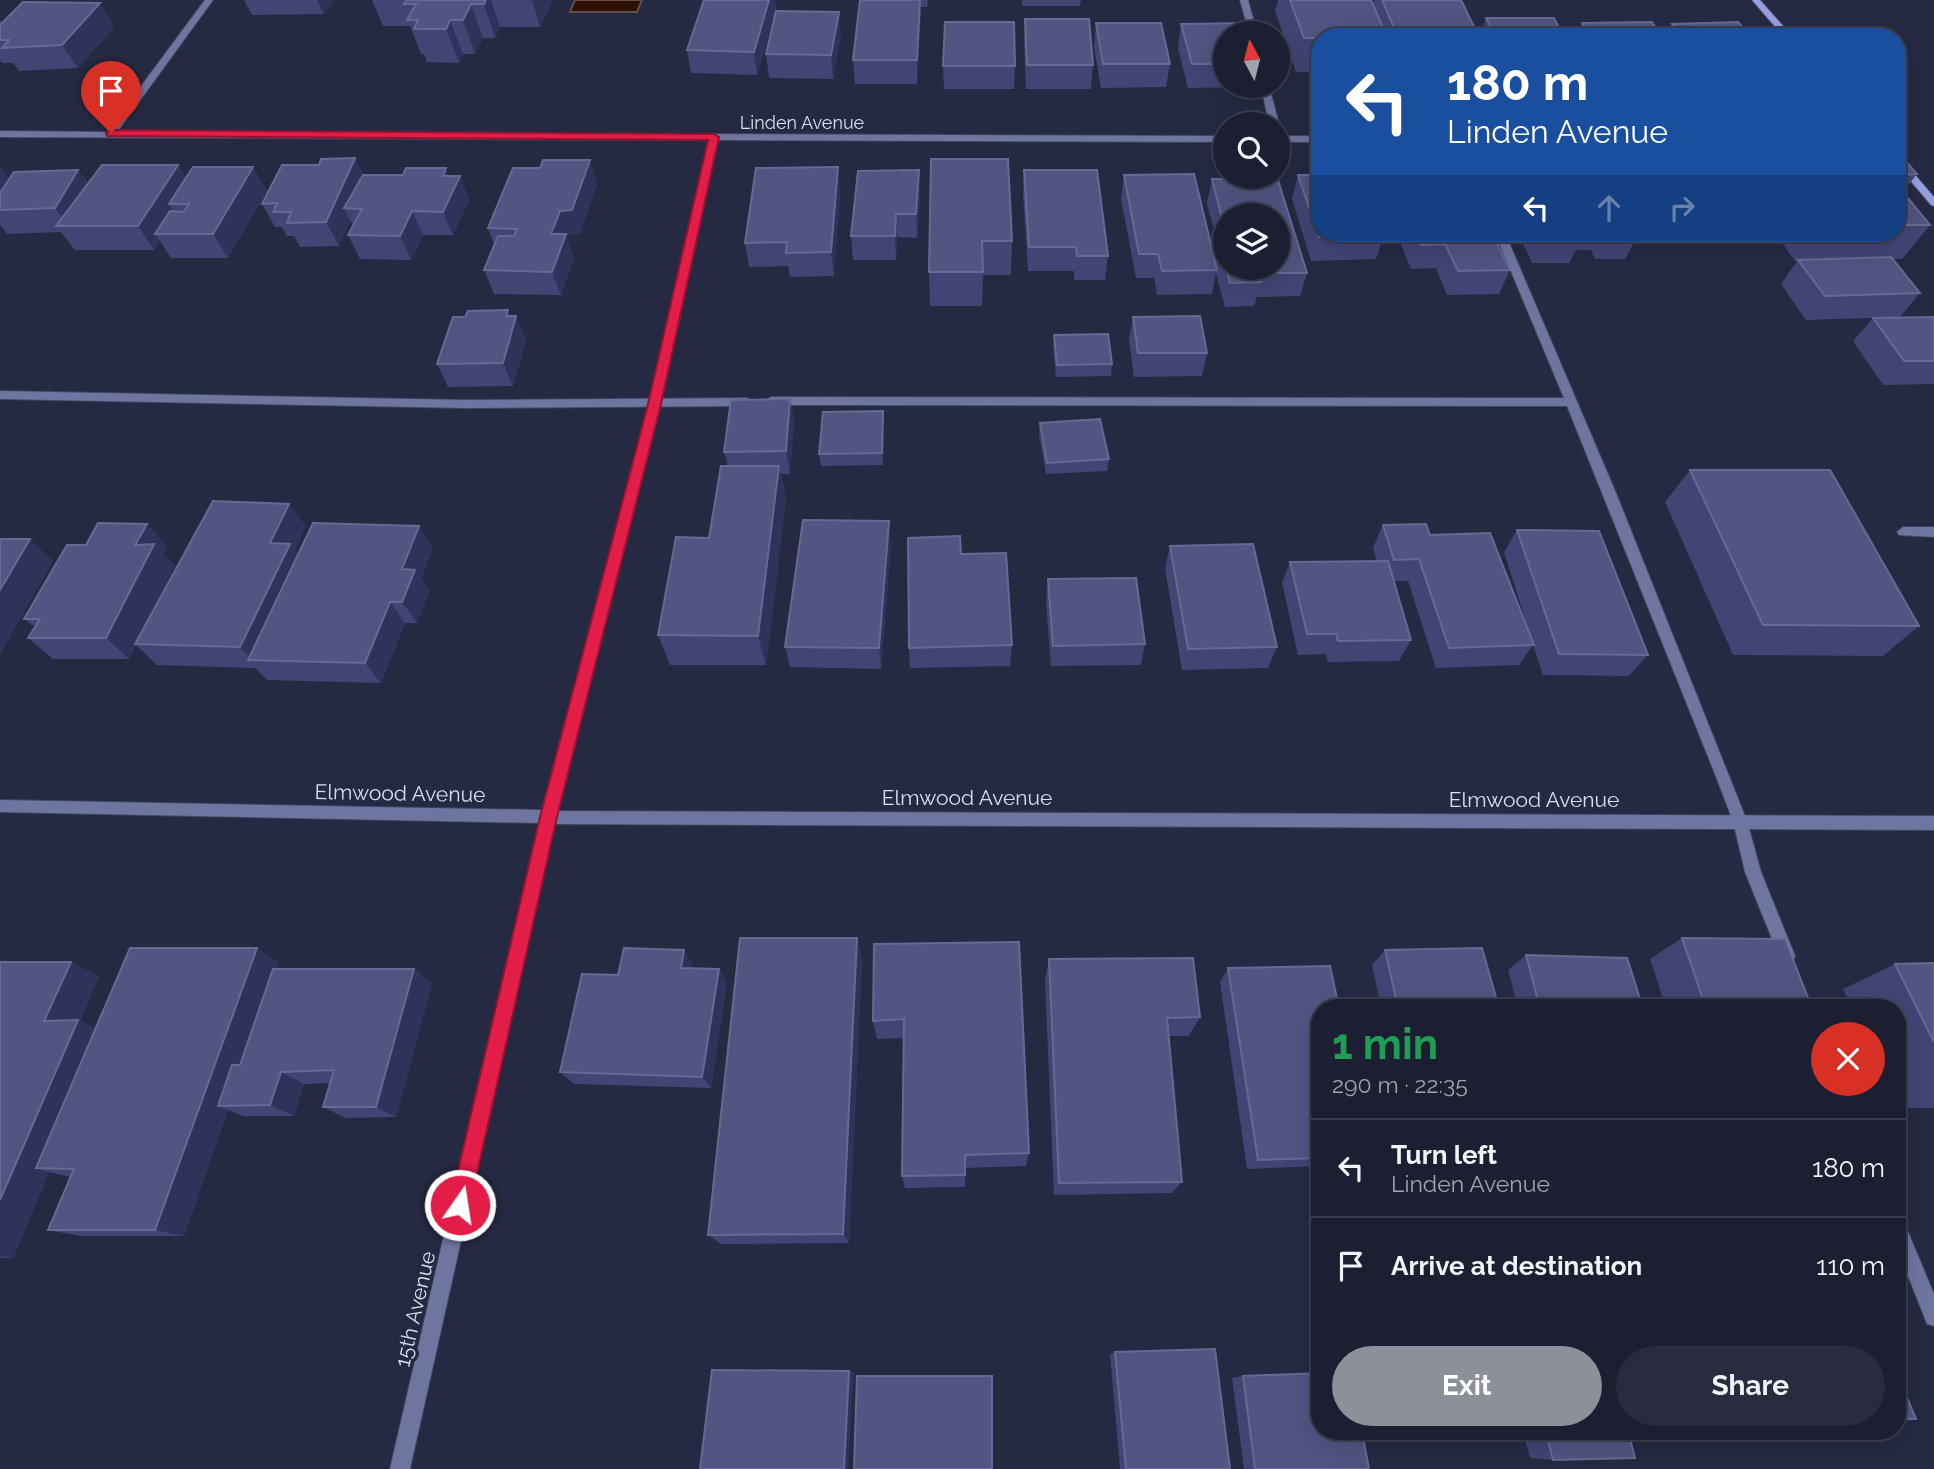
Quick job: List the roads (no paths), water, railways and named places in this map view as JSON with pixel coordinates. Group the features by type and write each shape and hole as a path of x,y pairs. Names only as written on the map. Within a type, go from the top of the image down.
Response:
{"main road":[{"path":"1756,0 1781,28"},
{"path":"1906,169 1934,202"}],"street":[{"path":"111,133 209,0"},
{"path":"1244,0 1249,21"},
{"name":"Linden Avenue","path":"0,134 1213,139"},
{"name":"15th Avenue","path":"400,1469 548,817 655,404 714,137"},
{"path":"1290,139 1311,139"},
{"path":"1504,242 1610,493 1740,821 1753,872 1793,971"},
{"path":"0,395 452,404 902,400 1570,402"},
{"path":"1903,532 1934,532"},
{"name":"Elmwood Avenue","path":"0,806 548,817 1934,823"},
{"path":"1906,1248 1934,1317"}]}
